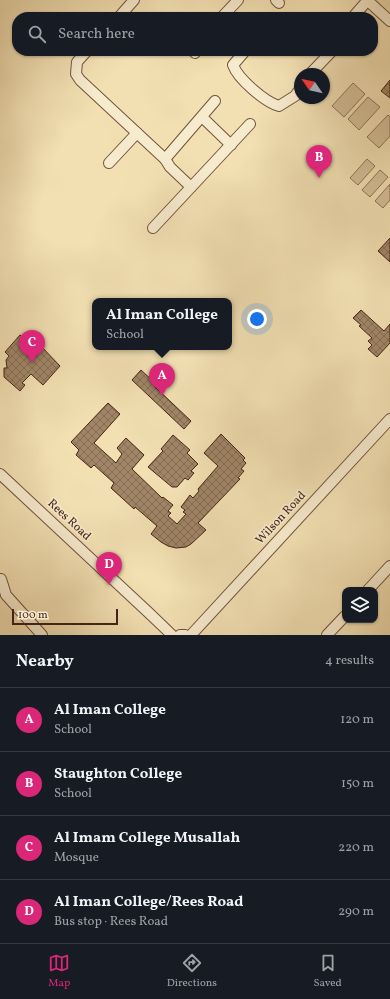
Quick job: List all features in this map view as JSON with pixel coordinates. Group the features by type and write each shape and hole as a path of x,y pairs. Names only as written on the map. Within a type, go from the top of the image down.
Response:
{"street":[{"path":"123,12 134,0"},
{"path":"227,12 238,0"},
{"path":"357,12 367,0 390,21"},
{"path":"82,56 77,62 76,74 80,80 165,159 170,167 191,187"},
{"path":"241,56 233,65 236,72 258,93 273,104 279,106 294,97"},
{"path":"316,68 327,56"},
{"path":"165,159 215,101"},
{"path":"202,117 231,145"},
{"path":"153,228 250,124"},
{"path":"109,163 137,133"},
{"name":"Wilson Road","path":"191,635 390,419"},
{"name":"Rees Road","path":"0,474 172,635"},
{"path":"371,587 390,566"},
{"path":"1,579 6,595 42,635"},
{"path":"327,635 342,619"},
{"path":"180,635 185,635"}],"shaded area":[{"path":"353,83 365,94 344,117 332,106"},
{"path":"368,97 380,107 359,130 348,119"},
{"path":"388,115 390,117 390,136 379,148 367,137"},
{"path":"367,159 375,166 358,185 350,178"},
{"path":"380,170 388,177 370,197 362,190"},
{"path":"390,184 390,200 383,208 375,201"}],"building":[{"path":"390,80 390,98 381,91"},
{"path":"390,238 390,262 378,251"},
{"path":"361,310 384,331 390,324 390,343 377,357 368,349 372,345 368,341 372,338 353,318"},
{"path":"20,335 29,341 31,339 39,344 60,366 43,385 31,374 22,383 25,385 20,391 4,377 4,368 7,368 6,360 9,356 5,352"},
{"path":"141,370 155,383 153,385 191,421 184,429 132,380"},
{"path":"108,403 120,414 94,443 116,463 122,454 117,448 126,438 144,455 132,469 162,498 163,497 173,505 168,511 171,513 168,516 177,524 186,514 183,512 185,510 181,507 190,495 193,498 199,491 198,489 218,466 204,453 221,434 245,458 243,460 246,463 241,469 244,471 238,478 240,479 198,523 206,530 186,547 176,548 168,546 151,534 157,526 135,507 134,509 111,488 114,483 94,465 91,468 76,455 79,450 71,442"},
{"path":"173,435 190,450 187,453 198,464 191,471 194,473 188,480 185,478 177,487 172,487 148,467 163,451 161,449"}],"place":[{"name":"Staughton College","path":"319,178"},
{"name":"Al Imam College Musallah","path":"32,363"},
{"name":"Al Iman College","path":"162,396"},
{"name":"Al Iman College/Rees Road","path":"109,585"}]}
